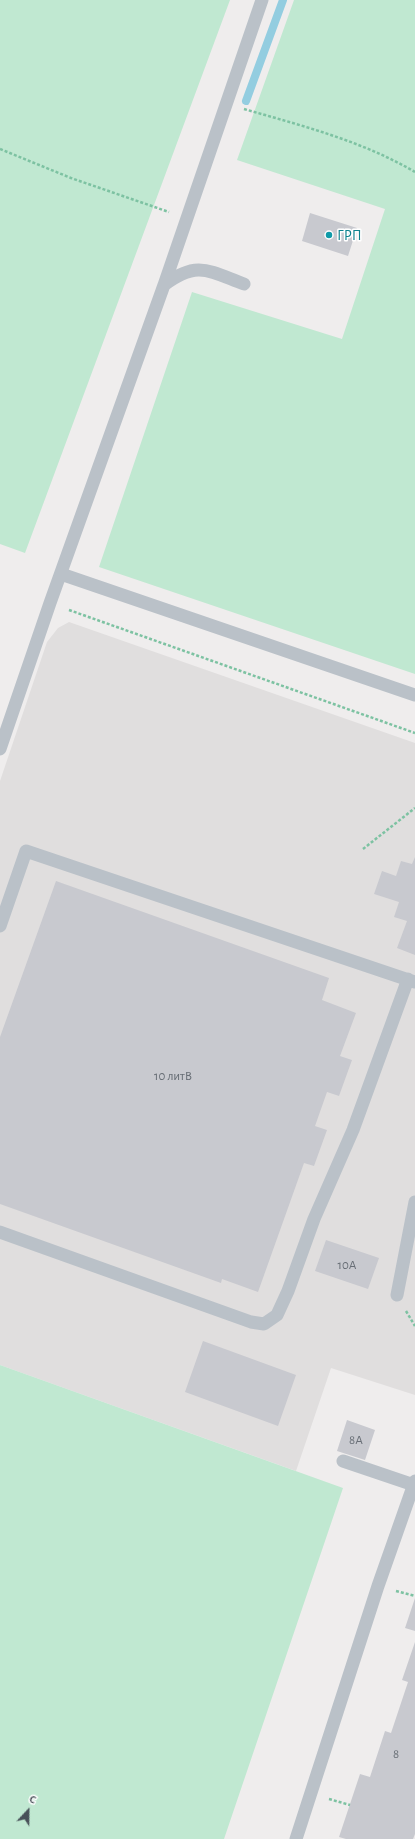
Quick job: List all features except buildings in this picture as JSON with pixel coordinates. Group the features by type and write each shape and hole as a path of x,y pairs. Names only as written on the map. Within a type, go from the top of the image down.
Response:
{"lane":[{"path":"0,749 3,730 61,574 164,285 262,0"},
{"path":"164,285 178,274 194,269 208,271 244,284"},
{"path":"61,574 415,695"},
{"path":"0,926 26,851 412,980 353,1130 314,1219 288,1291 277,1315 264,1324 251,1322 0,1232"},
{"path":"397,1295 415,1202"},
{"path":"296,1839 378,1586 414,1483 343,1461"}],"path":[{"path":"226,104 330,134 395,160 415,172"},
{"path":"0,149 71,178 136,199 186,218"},
{"path":"50,604 415,733"},
{"path":"363,849 415,808"}],"shaded area":[{"path":"69,622 415,743 415,1395 331,1368 296,1471 0,1365 0,781 47,642 58,628"}],"green space":[{"path":"0,0 230,0 25,553 0,544"},
{"path":"294,0 415,0 415,674 99,567 192,292 342,339 385,209 237,160"},
{"path":"0,1365 343,1488 224,1839 0,1839"}],"waterway":[{"path":"246,101 283,0"}],"place":[{"name":"ГРП","path":"329,235"}]}
